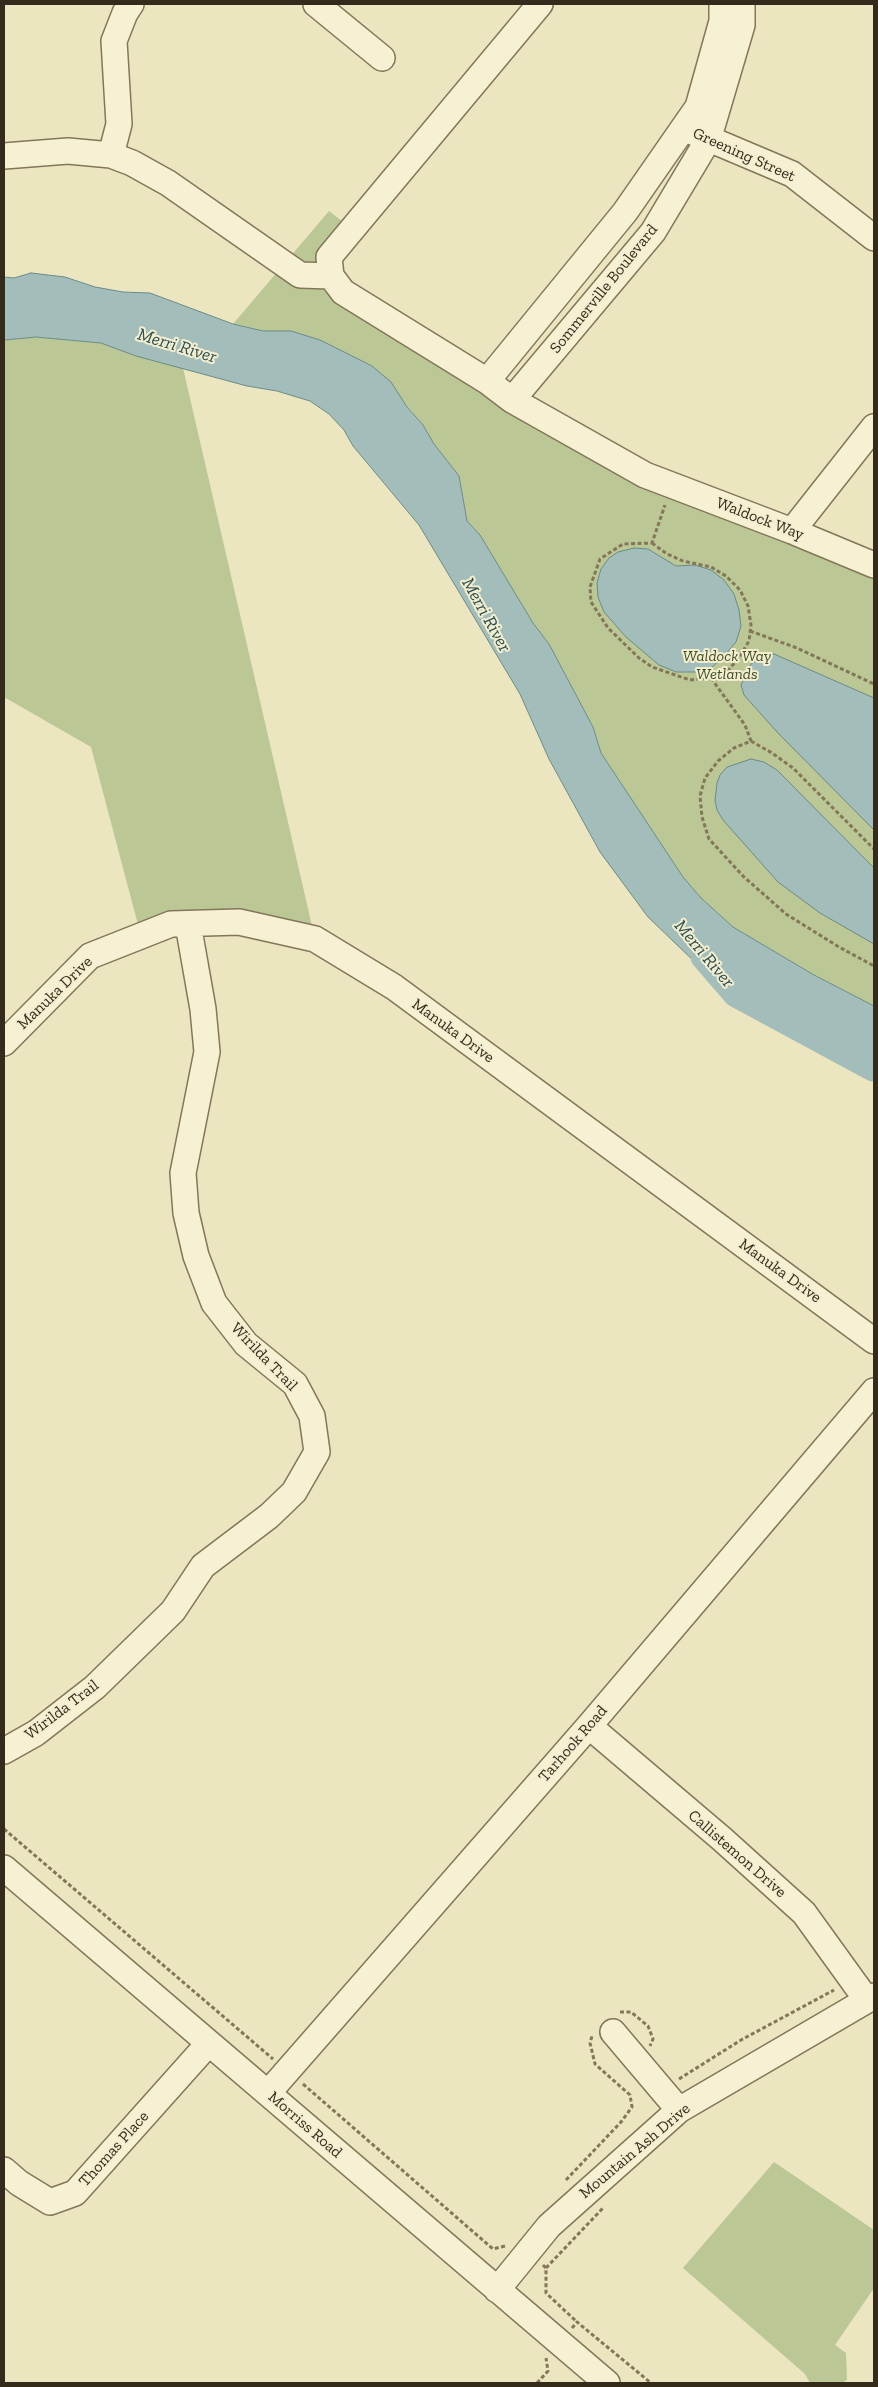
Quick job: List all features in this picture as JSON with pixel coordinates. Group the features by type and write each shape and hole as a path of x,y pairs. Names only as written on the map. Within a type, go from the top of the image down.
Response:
{"street":[{"path":"111,155 119,124 114,41 125,13 131,4"},
{"path":"316,4 382,58"},
{"path":"4,156 68,151 111,155 132,163 168,182 300,275 331,276 329,257 540,4"},
{"name":"Sommerville Boulevard","path":"487,381 626,212 698,107 722,21 722,4"},
{"name":"Sommerville Boulevard","path":"512,400 653,232 708,140 742,25 742,4"},
{"name":"Greening Street","path":"684,128 708,140 792,174 874,238"},
{"name":"Waldock Way","path":"331,276 343,292 487,381 512,400 645,475 792,531 874,565"},
{"path":"792,531 874,427"},
{"name":"Manuka Drive","path":"4,1043 90,956 171,924 239,922 315,939 394,987 874,1341"},
{"name":"Wirilda Trail","path":"4,1751 36,1733 95,1687 174,1610 203,1566 269,1516 294,1492 317,1452 312,1416 295,1384 240,1337 214,1303 196,1256 186,1213 183,1173 207,1052 203,1009 188,924"},
{"name":"Tarhook Road","path":"268,2093 588,1726 874,1391"},
{"name":"Callistemon Drive","path":"588,1726 722,1839 804,1913 870,1998"},
{"name":"Morriss Road","path":"4,1868 497,2290 591,2378"},
{"name":"Mountain Ash Drive","path":"497,2290 549,2226 679,2110 870,1998"},
{"path":"613,2032 679,2110"},
{"name":"Thomas Place","path":"4,2170 19,2183 50,2202 75,2193 209,2043"}],"path":[{"path":"652,543 672,485"},
{"path":"652,543 667,554 683,561 711,567 726,576 740,590 748,606 750,631 749,641 727,672 711,678 690,680 652,667 639,658 608,628 591,602 590,587 594,572 600,559 623,544 652,543"},
{"path":"750,631 797,648 874,684"},
{"path":"711,678 745,725 751,741 772,752 792,768 874,849"},
{"path":"751,741 734,748 718,761 705,778 700,796 702,817 709,839 744,877 786,914 839,948 874,966"},
{"path":"546,2268 605,2206"},
{"path":"538,2383 548,2371 546,2358 539,2351"}],"green space":[{"name":"Waldock Way Wetlands","path":"329,211 352,229 331,276 542,418 874,565 874,1006 814,975 733,927 701,898 683,877 601,753 593,727 549,644 533,623 480,535 467,521 459,476 434,444 423,425 372,366 291,331 263,331 233,324"},
{"path":"36,337 101,343 183,368 315,939 239,922 141,936 91,747 4,697 4,340"},
{"path":"774,2162 874,2230 874,2288 835,2345 846,2353 847,2380 842,2383 810,2383 805,2374 683,2268"}],"water":[{"path":"31,273 65,277 95,287 123,292 150,293 233,324 263,331 291,331 320,340 372,366 391,382 407,407 423,425 434,444 459,476 467,521 480,535 533,623 549,644 593,727 601,753 683,877 701,898 733,927 814,975 874,1006 874,1066 864,1059 817,1040 749,999 699,966 648,917 600,852 549,759 520,694 419,525 353,446 344,430 329,414 310,401 136,356 101,343 36,337 4,340 4,277 14,278"},
{"path":"634,548 648,549 676,566 695,565 711,570 724,580 734,594 741,626 736,642 711,668 695,672 676,672 659,665 626,637 604,612 598,597 597,583 601,569 609,558 618,552"},
{"path":"774,654 874,698 874,830 778,733 744,695 741,685 751,664 759,658"},
{"path":"751,759 764,762 777,770 874,868 874,944 820,913 778,882 723,820 717,810 715,800 720,775 727,767"}],"waterway":[{"name":"Merri River","path":"706,956 737,992 874,1066"}]}
